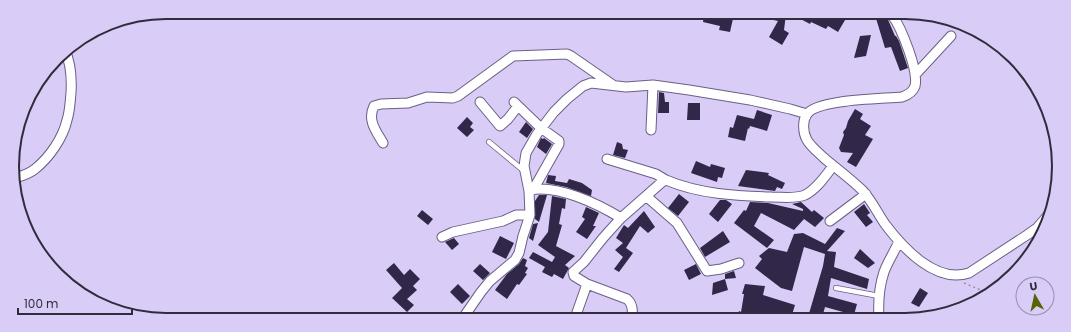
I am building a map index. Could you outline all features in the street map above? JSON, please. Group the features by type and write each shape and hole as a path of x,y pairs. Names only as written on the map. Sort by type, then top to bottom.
{"street":[{"path":"894,19 906,42 915,74 916,84 911,93 906,96 818,106 807,114 804,127 806,139 812,147 866,194 899,241 922,262 939,272 954,276 969,273 1027,235 1040,225"},
{"path":"915,74 950,36"},
{"path":"383,143 371,121 374,106 381,104 408,103 427,97 453,98 458,96 513,56 567,54 614,86"},
{"path":"19,177 35,169 56,144 64,130 68,120 70,105 71,66 67,57"},
{"path":"467,313 481,292 517,257 530,215 531,190 525,172 524,161 526,153 541,128 559,106 583,86 591,83 626,87 653,86 689,90 750,100 807,114"},
{"path":"651,130 653,86"},
{"path":"480,102 500,126 508,119 516,104 541,128 558,139 559,144 531,190"},
{"path":"607,159 656,174 675,184 702,191 742,196 793,197 804,195 823,179 833,166"},
{"path":"632,313 630,302 627,299 587,284 574,276 573,272 584,262 620,218 660,183 666,180"},
{"path":"531,190 541,188 582,198 620,218"},
{"path":"830,221 866,194"},
{"path":"646,196 677,223 707,271 739,263"},
{"path":"442,237 453,232 499,222 516,215 530,215"},
{"path":"879,313 879,296 884,272 899,241"},
{"path":"577,313 587,284"}],"lane":[{"path":"489,142 525,172"},
{"path":"836,288 879,296"}],"path":[{"path":"963,282 982,291"}],"building":[{"path":"703,19 733,19 730,32 719,30 720,26 703,22"},
{"path":"769,19 785,19 784,30 789,33 782,45 769,37 778,21"},
{"path":"800,19 846,19 838,32 828,26 826,29 811,22 810,24"},
{"path":"876,19 888,19 895,36 899,41 908,68 900,71 891,47 885,48"},
{"path":"871,35 866,56 854,58 860,36"},
{"path":"659,92 664,93 665,102 669,102 669,113 658,113"},
{"path":"688,103 700,103 700,120 687,120"},
{"path":"855,109 863,114 860,119 871,126 865,135 873,139 856,167 847,162 853,153 841,152 839,148 844,135 843,132"},
{"path":"757,110 772,115 767,131 750,126 749,129 748,128 745,141 728,137 730,127 733,128 737,115 754,119"},
{"path":"467,117 473,123 470,127 474,130 467,137 457,128"},
{"path":"526,122 533,129 527,138 519,132"},
{"path":"541,138 544,138 552,144 546,154 537,147"},
{"path":"617,142 622,144 623,149 628,150 625,158 613,155"},
{"path":"696,161 710,167 711,164 725,168 722,178 718,177 717,182 691,173"},
{"path":"746,170 769,173 768,175 785,183 782,189 777,187 775,191 738,186"},
{"path":"548,175 556,176 555,181 567,183 569,179 582,183 592,190 591,196 566,187 546,183"},
{"path":"679,194 689,202 678,216 668,208"},
{"path":"539,195 547,195 539,222 535,219 535,201"},
{"path":"552,196 566,199 565,209 562,208 559,224 562,225 556,246 575,256 565,265 569,268 563,279 554,274 552,277 542,272 545,267 529,258 533,252 552,262 555,257 538,245 548,232"},
{"path":"720,200 726,200 732,204 718,222 709,214"},
{"path":"750,202 768,203 803,211 803,209 792,204 801,202 812,212 814,210 824,218 815,227 804,219 794,230 761,213 754,226 774,240 767,248 734,223 744,210 746,211"},
{"path":"864,204 870,213 867,215 873,222 866,227 854,212"},
{"path":"586,207 599,213 593,226 596,226 587,239 576,232 585,219 582,217"},
{"path":"422,210 433,219 428,225 417,216"},
{"path":"644,211 655,227 648,233 640,226 626,248 633,253 619,272 614,269 623,257 615,250 623,243 616,238 624,225 628,228"},
{"path":"538,223 533,241 529,238 533,224"},
{"path":"837,228 845,231 827,251 836,252 834,267 869,279 867,289 831,278 828,296 857,304 855,313 847,313 825,307 823,313 809,313 825,254 804,247 792,291 781,288 755,268 762,259 759,256 769,248 787,252 794,234 803,233 825,244"},
{"path":"723,231 730,242 705,257 700,248"},
{"path":"500,236 514,243 506,259 492,252"},
{"path":"454,238 459,244 452,250 445,242"},
{"path":"860,249 875,263 868,268 854,258"},
{"path":"523,258 527,260 525,266 528,268 525,273 527,274 519,285 517,284 507,299 495,290 507,274 519,264"},
{"path":"394,263 404,275 410,269 420,279 413,286 417,290 407,299 414,305 407,312 392,298 402,288 386,270"},
{"path":"480,264 490,273 483,280 473,271"},
{"path":"696,264 701,274 689,280 684,270"},
{"path":"734,271 736,278 725,279 725,274"},
{"path":"725,279 728,290 712,295 713,283"},
{"path":"458,284 470,296 462,304 450,292"},
{"path":"745,284 765,286 763,295 795,305 793,313 738,313 739,311 741,312 744,294 742,294"},
{"path":"920,288 928,293 919,307 911,303"}]}
